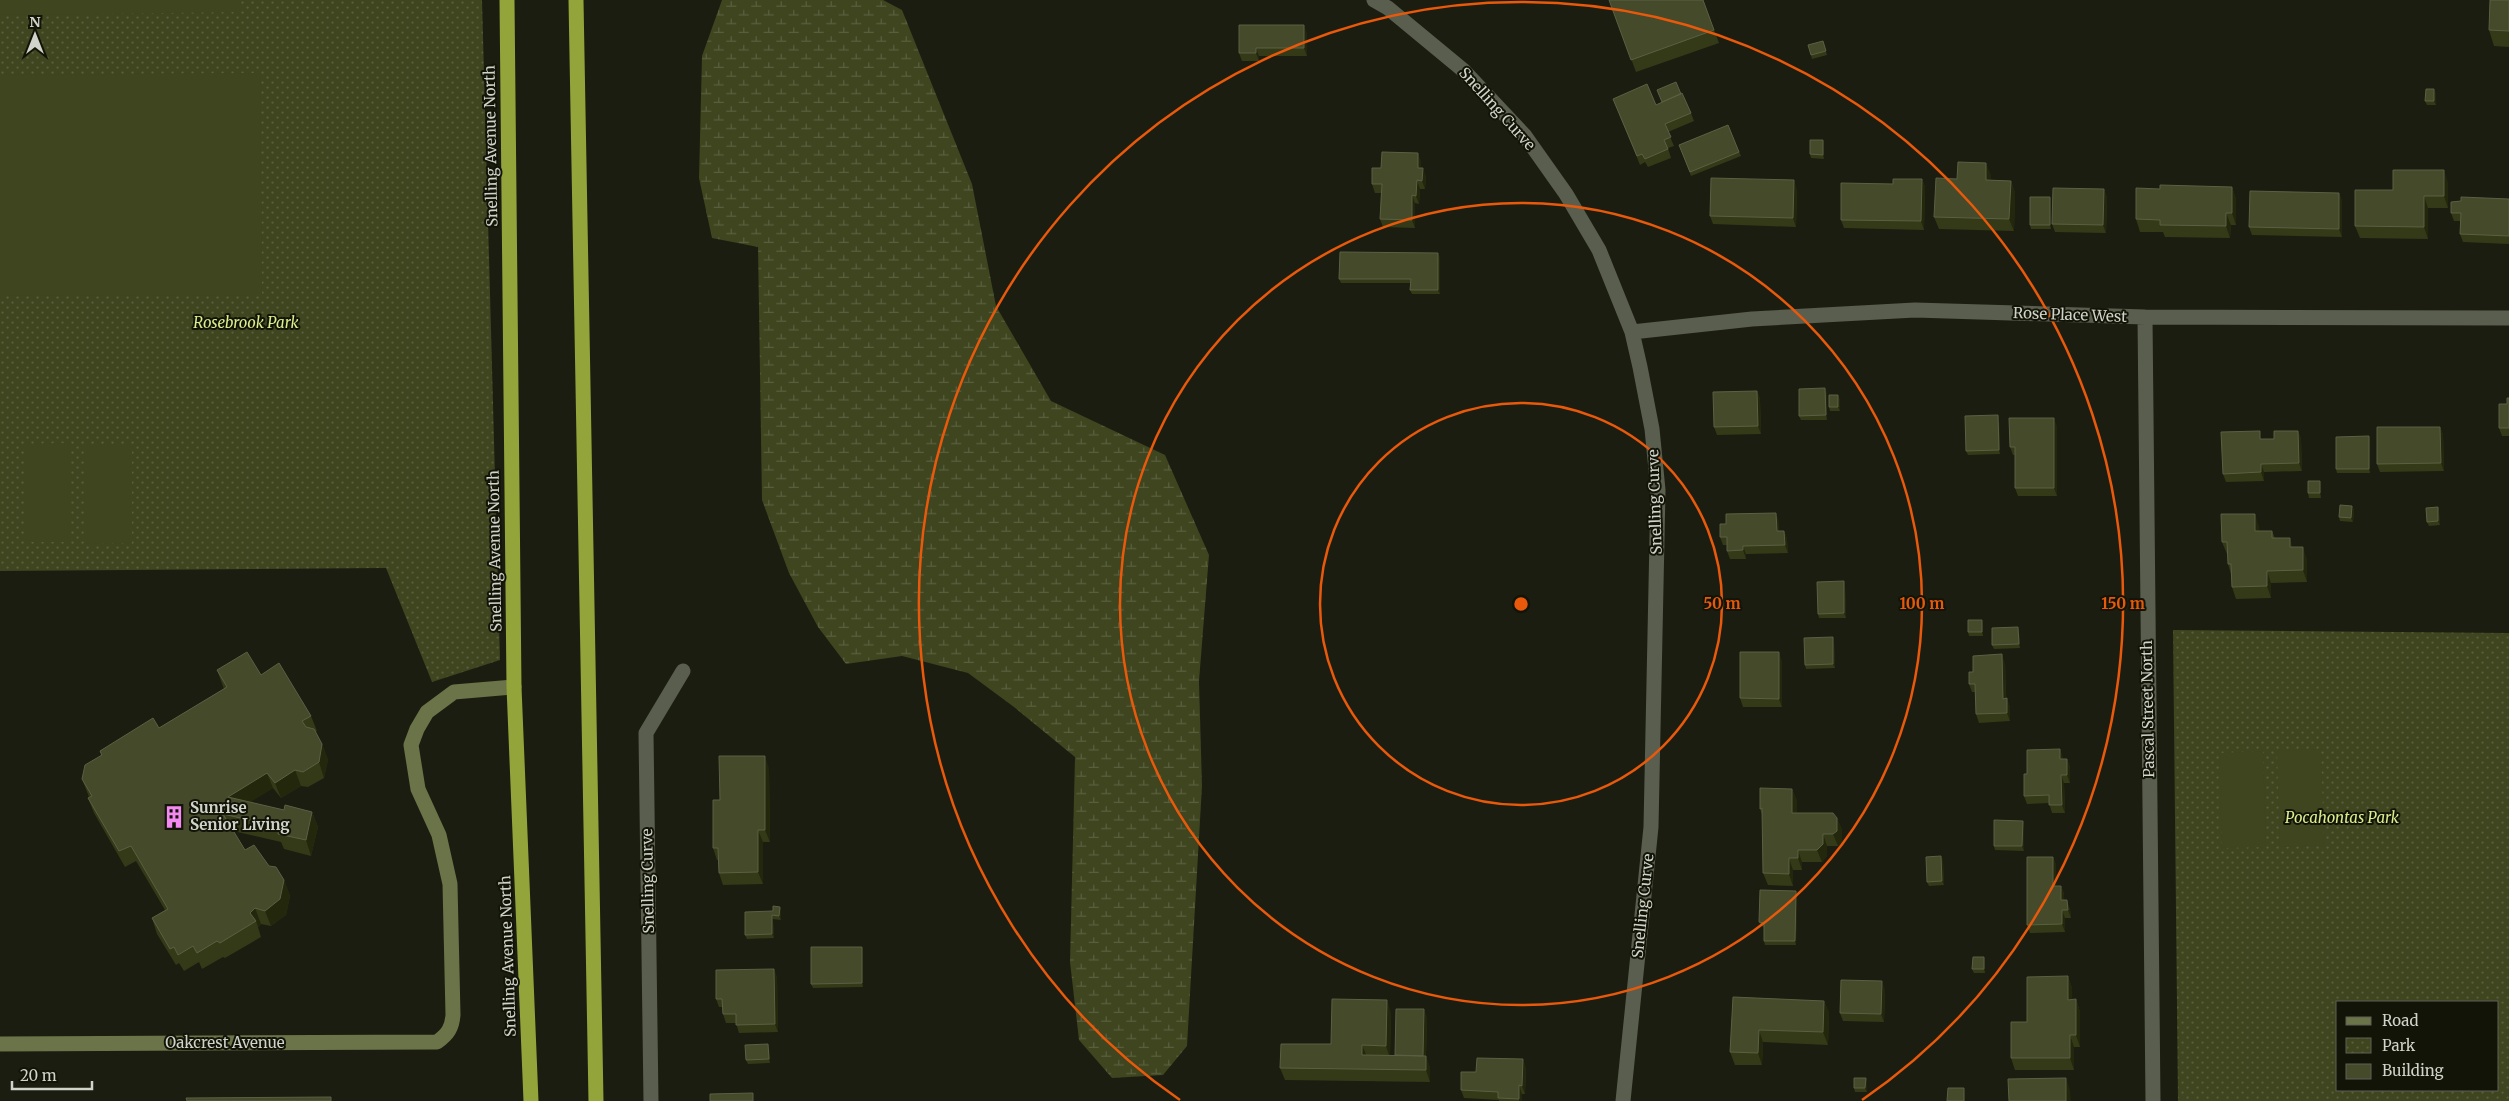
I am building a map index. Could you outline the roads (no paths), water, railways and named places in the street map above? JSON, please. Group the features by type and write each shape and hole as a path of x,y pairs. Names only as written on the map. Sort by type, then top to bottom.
{"highway":[{"name":"Snelling Avenue North","path":"507,0 514,687 531,1101"},
{"path":"576,0 596,1101"}],"street":[{"name":"Snelling Curve","path":"1374,0 1388,8 1463,70 1525,136 1566,194 1599,250 1632,332 1652,428 1658,490 1658,529 1651,827 1623,1101"},
{"name":"Rose Place West","path":"1632,332 1752,319 1915,310 2145,317 2509,318"},
{"name":"Pascal Street North","path":"2145,317 2153,1101"},
{"name":"Snelling Curve","path":"651,1101 646,733 683,672"},
{"name":"Oakcrest Avenue","path":"0,1044 437,1042 447,1035 452,1024 453,1015 450,884 439,836 418,789 411,746 417,728 427,712 454,692 514,687"}],"place":[{"name":"Sunrise Senior Living","path":"174,817"}],"park label":[{"name":"Rosebrook Park","path":"246,323"},
{"name":"Pocahontas Park","path":"2342,818"}]}
